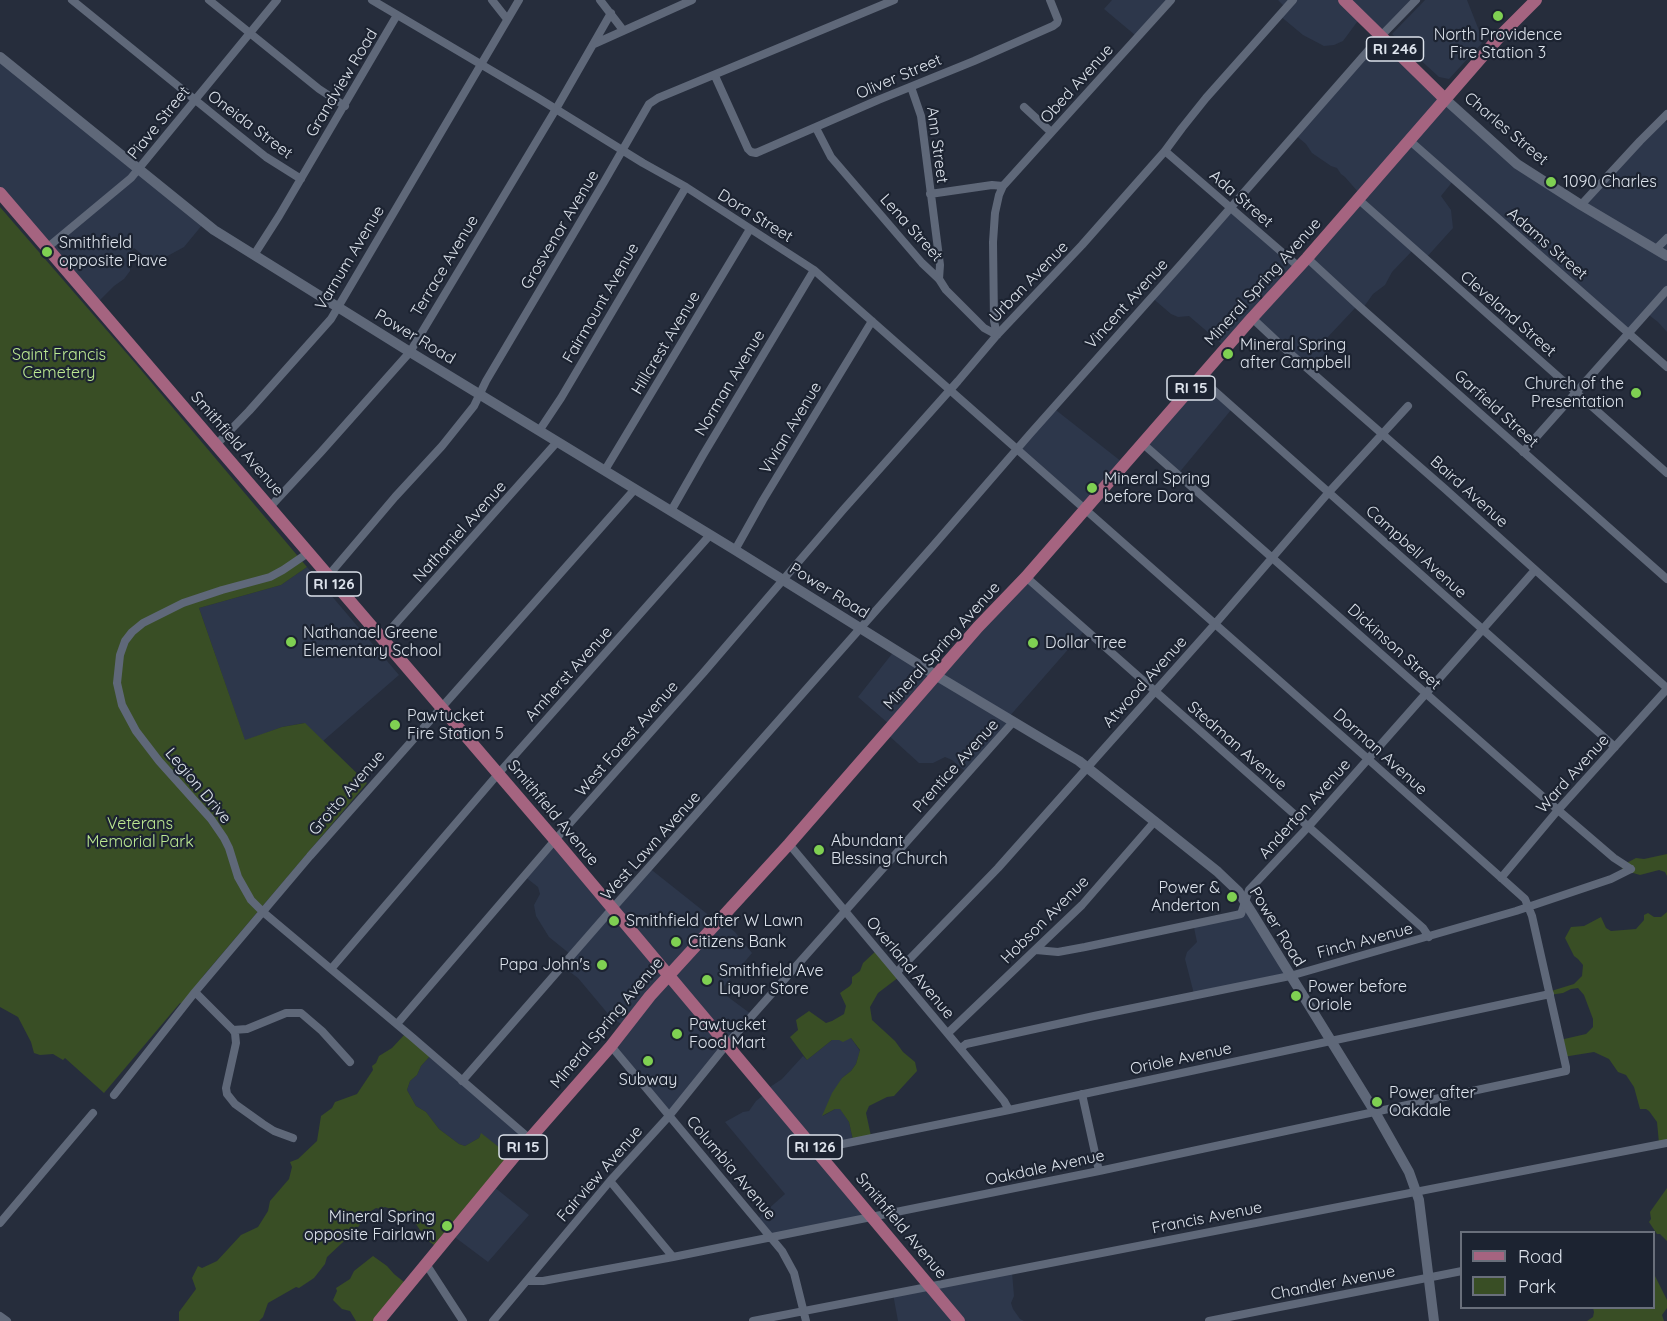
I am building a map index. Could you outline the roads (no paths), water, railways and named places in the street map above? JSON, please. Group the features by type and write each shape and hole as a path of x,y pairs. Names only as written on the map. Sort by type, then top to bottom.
{"main road":[{"name":"Charles Street","path":"1344,0 1445,99 1517,164 1667,256"},
{"name":"Mineral Spring Avenue","path":"379,1321 530,1138 611,1046 650,996 789,844 978,627 1026,577 1501,35 1536,0"},
{"name":"Power Road","path":"0,57 203,222 337,307 1087,767 1218,872 1245,902 1375,1112 1409,1172 1419,1200 1434,1321"},
{"name":"Smithfield Avenue","path":"0,193 555,840 959,1321"}],"street":[{"name":"Oneida Street","path":"72,0 266,157 301,178"},
{"path":"209,0 319,89 345,106"},
{"name":"Piave Street","path":"48,248 131,178 277,0"},
{"name":"Dora Street","path":"372,0 686,187 814,270 1085,509"},
{"path":"492,0 507,19"},
{"name":"Varnum Avenue","path":"216,445 321,331 519,0"},
{"path":"600,0 623,30"},
{"path":"593,44 692,0"},
{"name":"Grosvenor Avenue","path":"328,576 457,429 474,406 486,381 649,104 894,0"},
{"name":"Oliver Street","path":"715,76 751,152 756,153 1045,30 1057,23 1057,16 1050,0"},
{"name":"Obed Avenue","path":"997,335 994,321 993,242 995,213 1003,186 1171,0"},
{"name":"Urban Avenue","path":"782,580 997,335 1081,247 1165,151 1206,98 1293,0"},
{"name":"Vincent Avenue","path":"860,628 1381,36 1416,0"},
{"name":"Terrace Avenue","path":"270,507 410,352 556,109 610,13"},
{"name":"Grandview Road","path":"254,255 398,15"},
{"name":"Ann Street","path":"910,87 921,116 940,264 939,279"},
{"path":"1024,107 1051,132"},
{"path":"1581,205 1667,114"},
{"name":"Lena Street","path":"816,128 831,157 922,263 984,328 997,335"},
{"name":"Adams Street","path":"1409,140 1667,368"},
{"name":"Ada Street","path":"1165,151 1230,208 1303,263"},
{"path":"930,194 1003,186"},
{"name":"Fairmount Avenue","path":"539,431 561,398 686,187"},
{"name":"Cleveland Street","path":"1358,199 1667,472"},
{"name":"Hillcrest Avenue","path":"605,470 750,229"},
{"path":"1656,249 1667,238"},
{"name":"Garfield Street","path":"1303,263 1667,579"},
{"name":"Norman Avenue","path":"671,511 814,270"},
{"path":"1523,452 1667,290"},
{"name":"Baird Avenue","path":"1252,318 1667,689"},
{"name":"Vivian Avenue","path":"735,550 872,321"},
{"name":"Campbell Avenue","path":"1200,378 1615,747"},
{"name":"Atwood Avenue","path":"897,972 998,868 1329,492 1408,406"},
{"name":"Nathaniel Avenue","path":"382,639 557,442"},
{"name":"Dickinson Street","path":"1142,443 1558,810 1614,858 1631,869"},
{"name":"Grotto Avenue","path":"114,1095 195,992 340,821 635,489"},
{"name":"Dorman Avenue","path":"1085,509 1525,899 1529,907 1550,994 1566,1071"},
{"name":"Amherst Avenue","path":"331,969 498,774 710,535"},
{"name":"Legion Drive","path":"308,553 270,577 193,599 143,623 132,632 122,648 117,668 118,690 128,718 159,761 219,831 229,848 238,877 246,892 263,912 530,1138"},
{"name":"Anderton Avenue","path":"1036,950 1059,952 1241,914 1250,890 1535,570"},
{"name":"Stedman Avenue","path":"1026,577 1423,928 1430,937"},
{"name":"West Forest Avenue","path":"397,1024 782,580"},
{"name":"West Lawn Avenue","path":"462,1081 860,628"},
{"name":"Ward Avenue","path":"1501,878 1558,810 1667,689"},
{"name":"Prentice Avenue","path":"727,1044 1013,722"},
{"name":"Hobson Avenue","path":"948,1033 1082,905 1155,821"},
{"name":"Overland Avenue","path":"789,844 961,1048 1009,1110"},
{"name":"Finch Avenue","path":"961,1048 966,1044 1290,976 1529,907 1611,879 1631,869"},
{"path":"195,992 235,1033 236,1043 226,1088 227,1094 235,1104 273,1131 293,1138"},
{"name":"Oriole Avenue","path":"818,1151 828,1147 1550,994"},
{"path":"233,1030 247,1029 286,1013 301,1013 322,1031 350,1062"},
{"name":"Fairview Avenue","path":"493,1321 610,1181 669,1116 727,1044"},
{"name":"Columbia Avenue","path":"611,1046 782,1251 794,1273 806,1321"},
{"name":"Oakdale Avenue","path":"527,1281 543,1281 771,1238 1099,1171 1566,1071"},
{"path":"1082,1094 1099,1171"},
{"path":"0,1223 93,1113"},
{"name":"Francis Avenue","path":"753,1321 1667,1143"},
{"path":"610,1181 673,1257"},
{"path":"426,1264 463,1321"},
{"name":"Chandler Avenue","path":"1209,1321 1460,1271"},
{"path":"0,1316 8,1321"}],"place":[{"name":"North Providence Fire Station 3","path":"1498,16"},
{"name":"1090 Charles","path":"1551,182"},
{"name":"Smithfield opposite Piave","path":"47,252"},
{"name":"Mineral Spring after Campbell","path":"1228,354"},
{"name":"Church of the Presentation","path":"1636,393"},
{"name":"Mineral Spring before Dora","path":"1092,488"},
{"name":"Nathanael Greene Elementary School","path":"291,642"},
{"name":"Dollar Tree","path":"1033,643"},
{"name":"Pawtucket Fire Station 5","path":"395,725"},
{"name":"Abundant Blessing Church","path":"819,850"},
{"name":"Power & Anderton","path":"1232,897"},
{"name":"Smithfield after W Lawn","path":"614,921"},
{"name":"Citizens Bank","path":"676,942"},
{"name":"Papa John's","path":"602,965"},
{"name":"Smithfield Ave Liquor Store","path":"707,980"},
{"name":"Power before Oriole","path":"1296,996"},
{"name":"Pawtucket Food Mart","path":"677,1034"},
{"name":"Subway","path":"648,1061"},
{"name":"Power after Oakdale","path":"1377,1102"},
{"name":"Mineral Spring opposite Fairlawn","path":"447,1226"}],"park label":[{"name":"Saint Francis Cemetery","path":"59,364"},
{"name":"Veterans Memorial Park","path":"140,833"}]}
